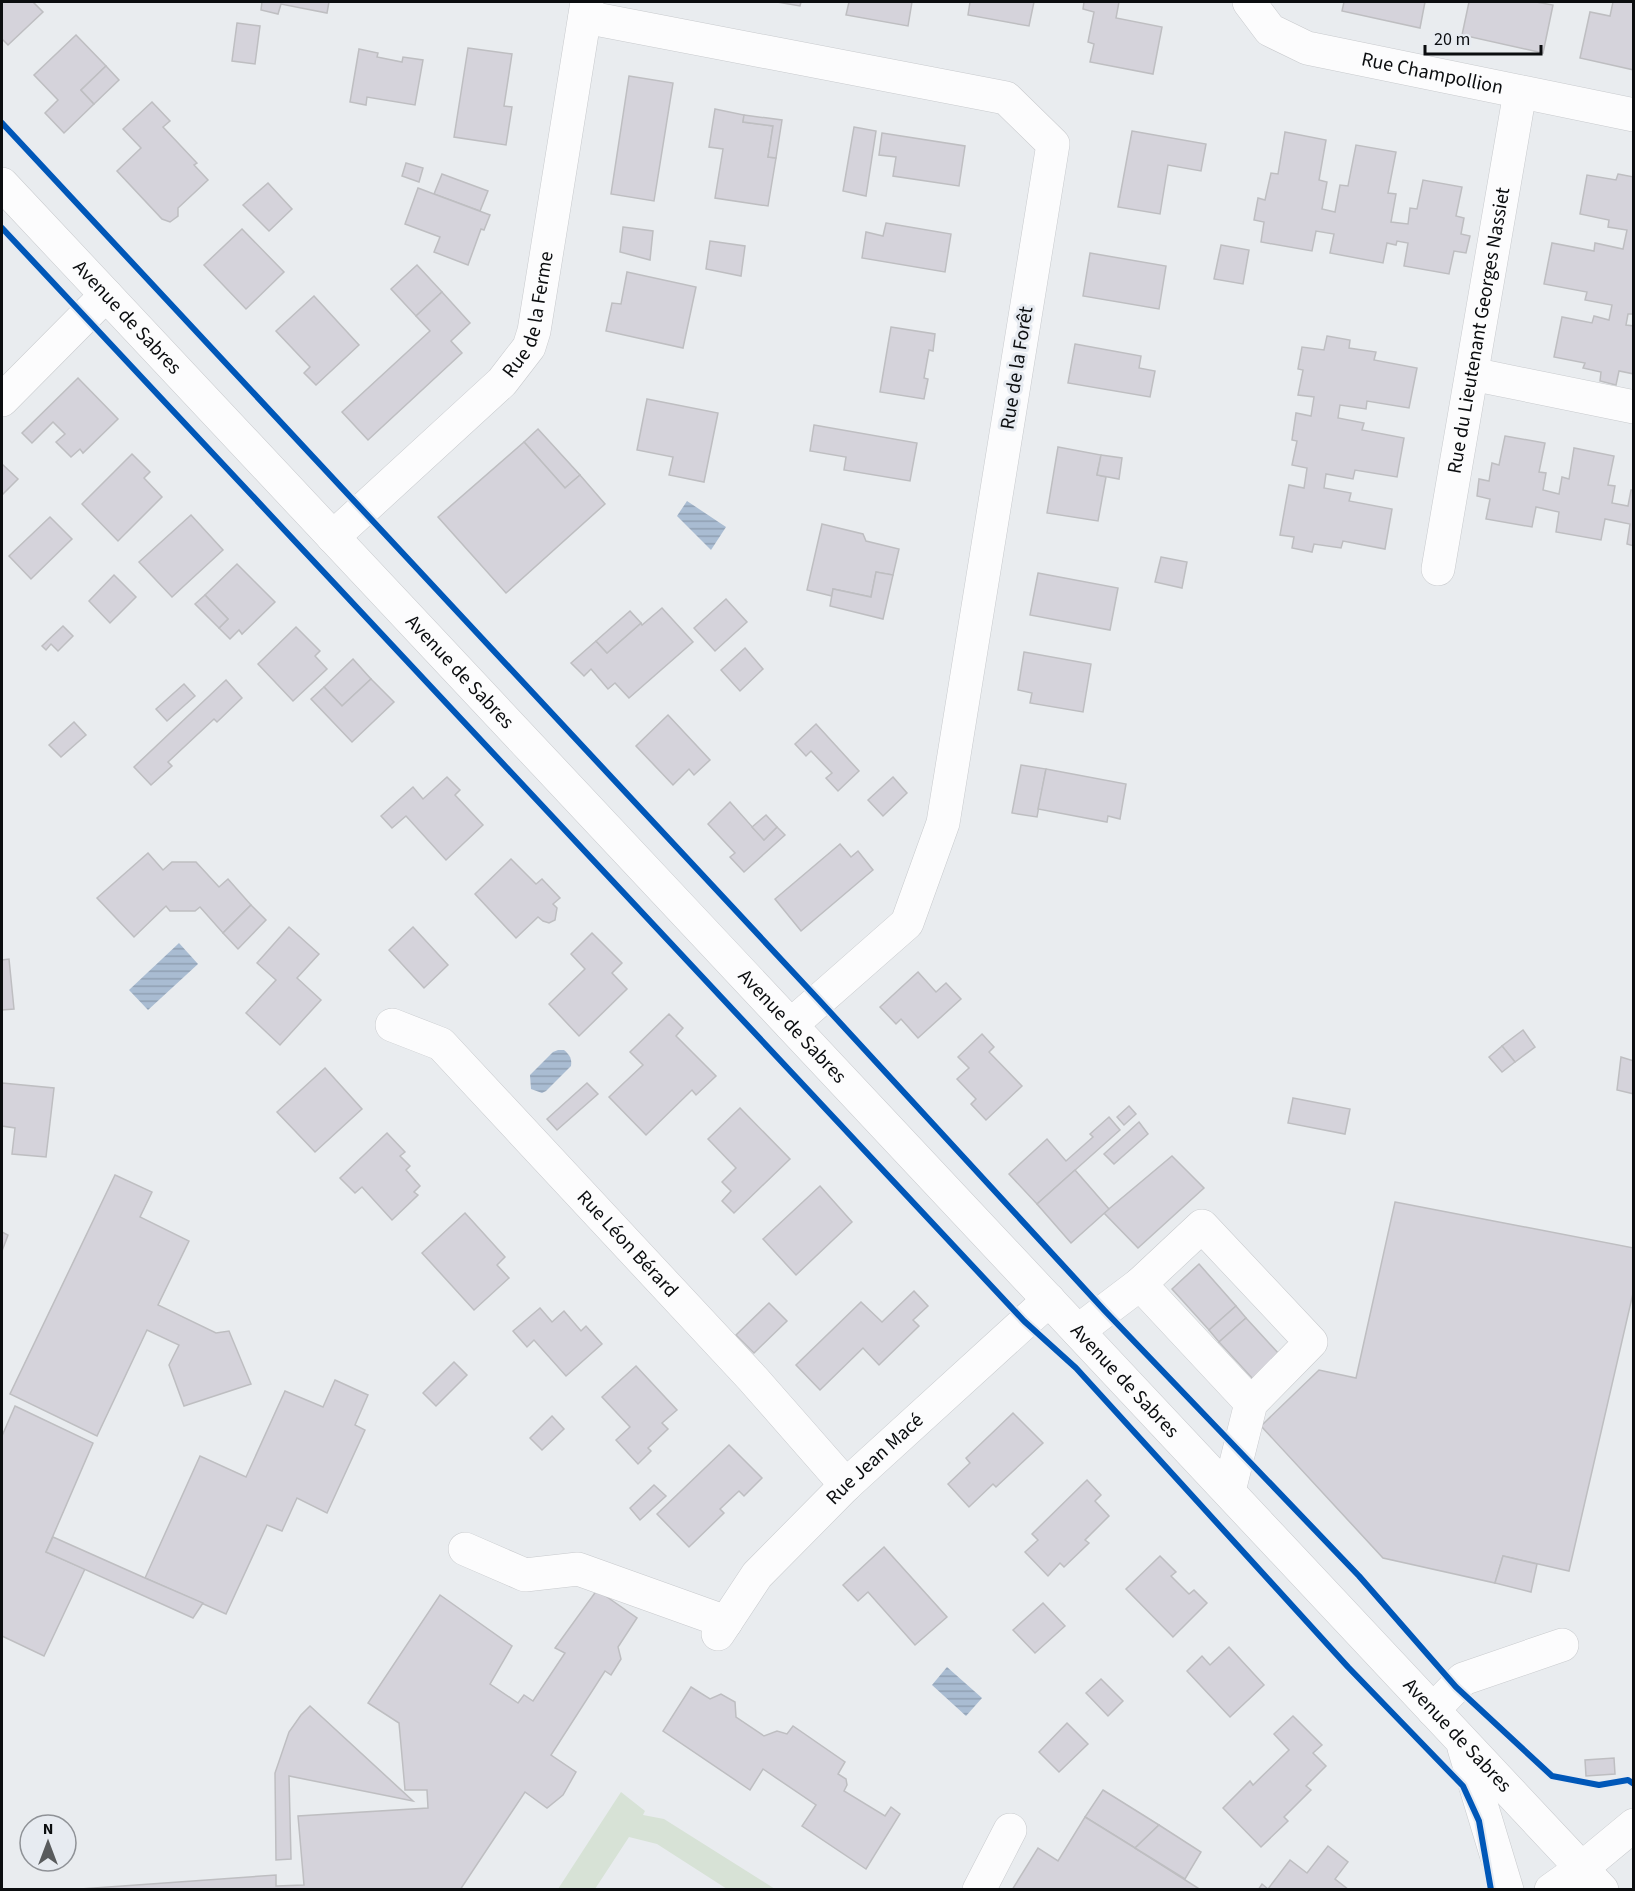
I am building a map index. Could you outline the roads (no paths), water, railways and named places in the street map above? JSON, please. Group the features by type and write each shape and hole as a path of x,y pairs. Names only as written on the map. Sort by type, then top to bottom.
{"street":[{"name":"Rue Champollion","path":"1250,2 1270,30 1307,48 1634,115"},
{"name":"Rue de la Ferme","path":"333,537 502,382 529,347 534,331 583,7"},
{"name":"Rue de la Forêt","path":"583,7 1006,98 1053,144 943,823 907,923 791,1025"},
{"name":"Rue du Lieutenant Georges Nassiet","path":"1438,569 1520,92"},
{"name":"Avenue de Sabres","path":"2,184 1592,1879"},
{"path":"2,400 106,295"},
{"path":"1472,374 1634,407"},
{"name":"Rue Léon Bérard","path":"393,1025 441,1044 753,1379 846,1485"},
{"path":"1078,1331 1140,1284 1202,1226 1311,1342 1251,1403 1229,1491"},
{"path":"1140,1284 1251,1403"},
{"name":"Rue Jean Macé","path":"465,1549 525,1575 578,1569 722,1628 757,1575 846,1485 1049,1300"},
{"path":"1433,1710 1463,1679 1562,1645"},
{"path":"1462,1740 1507,1890"},
{"path":"1551,1890 1592,1879 1634,1826"},
{"path":"979,1890 1010,1830"}],"water":[{"path":"687,501 726,527 711,550 677,516"},
{"path":"179,943 198,964 148,1010 129,990"},
{"path":"564,1050 568,1054 571,1066 546,1091 542,1093 531,1089 530,1075 553,1052"},
{"path":"947,1667 982,1698 966,1716 932,1685"}]}
